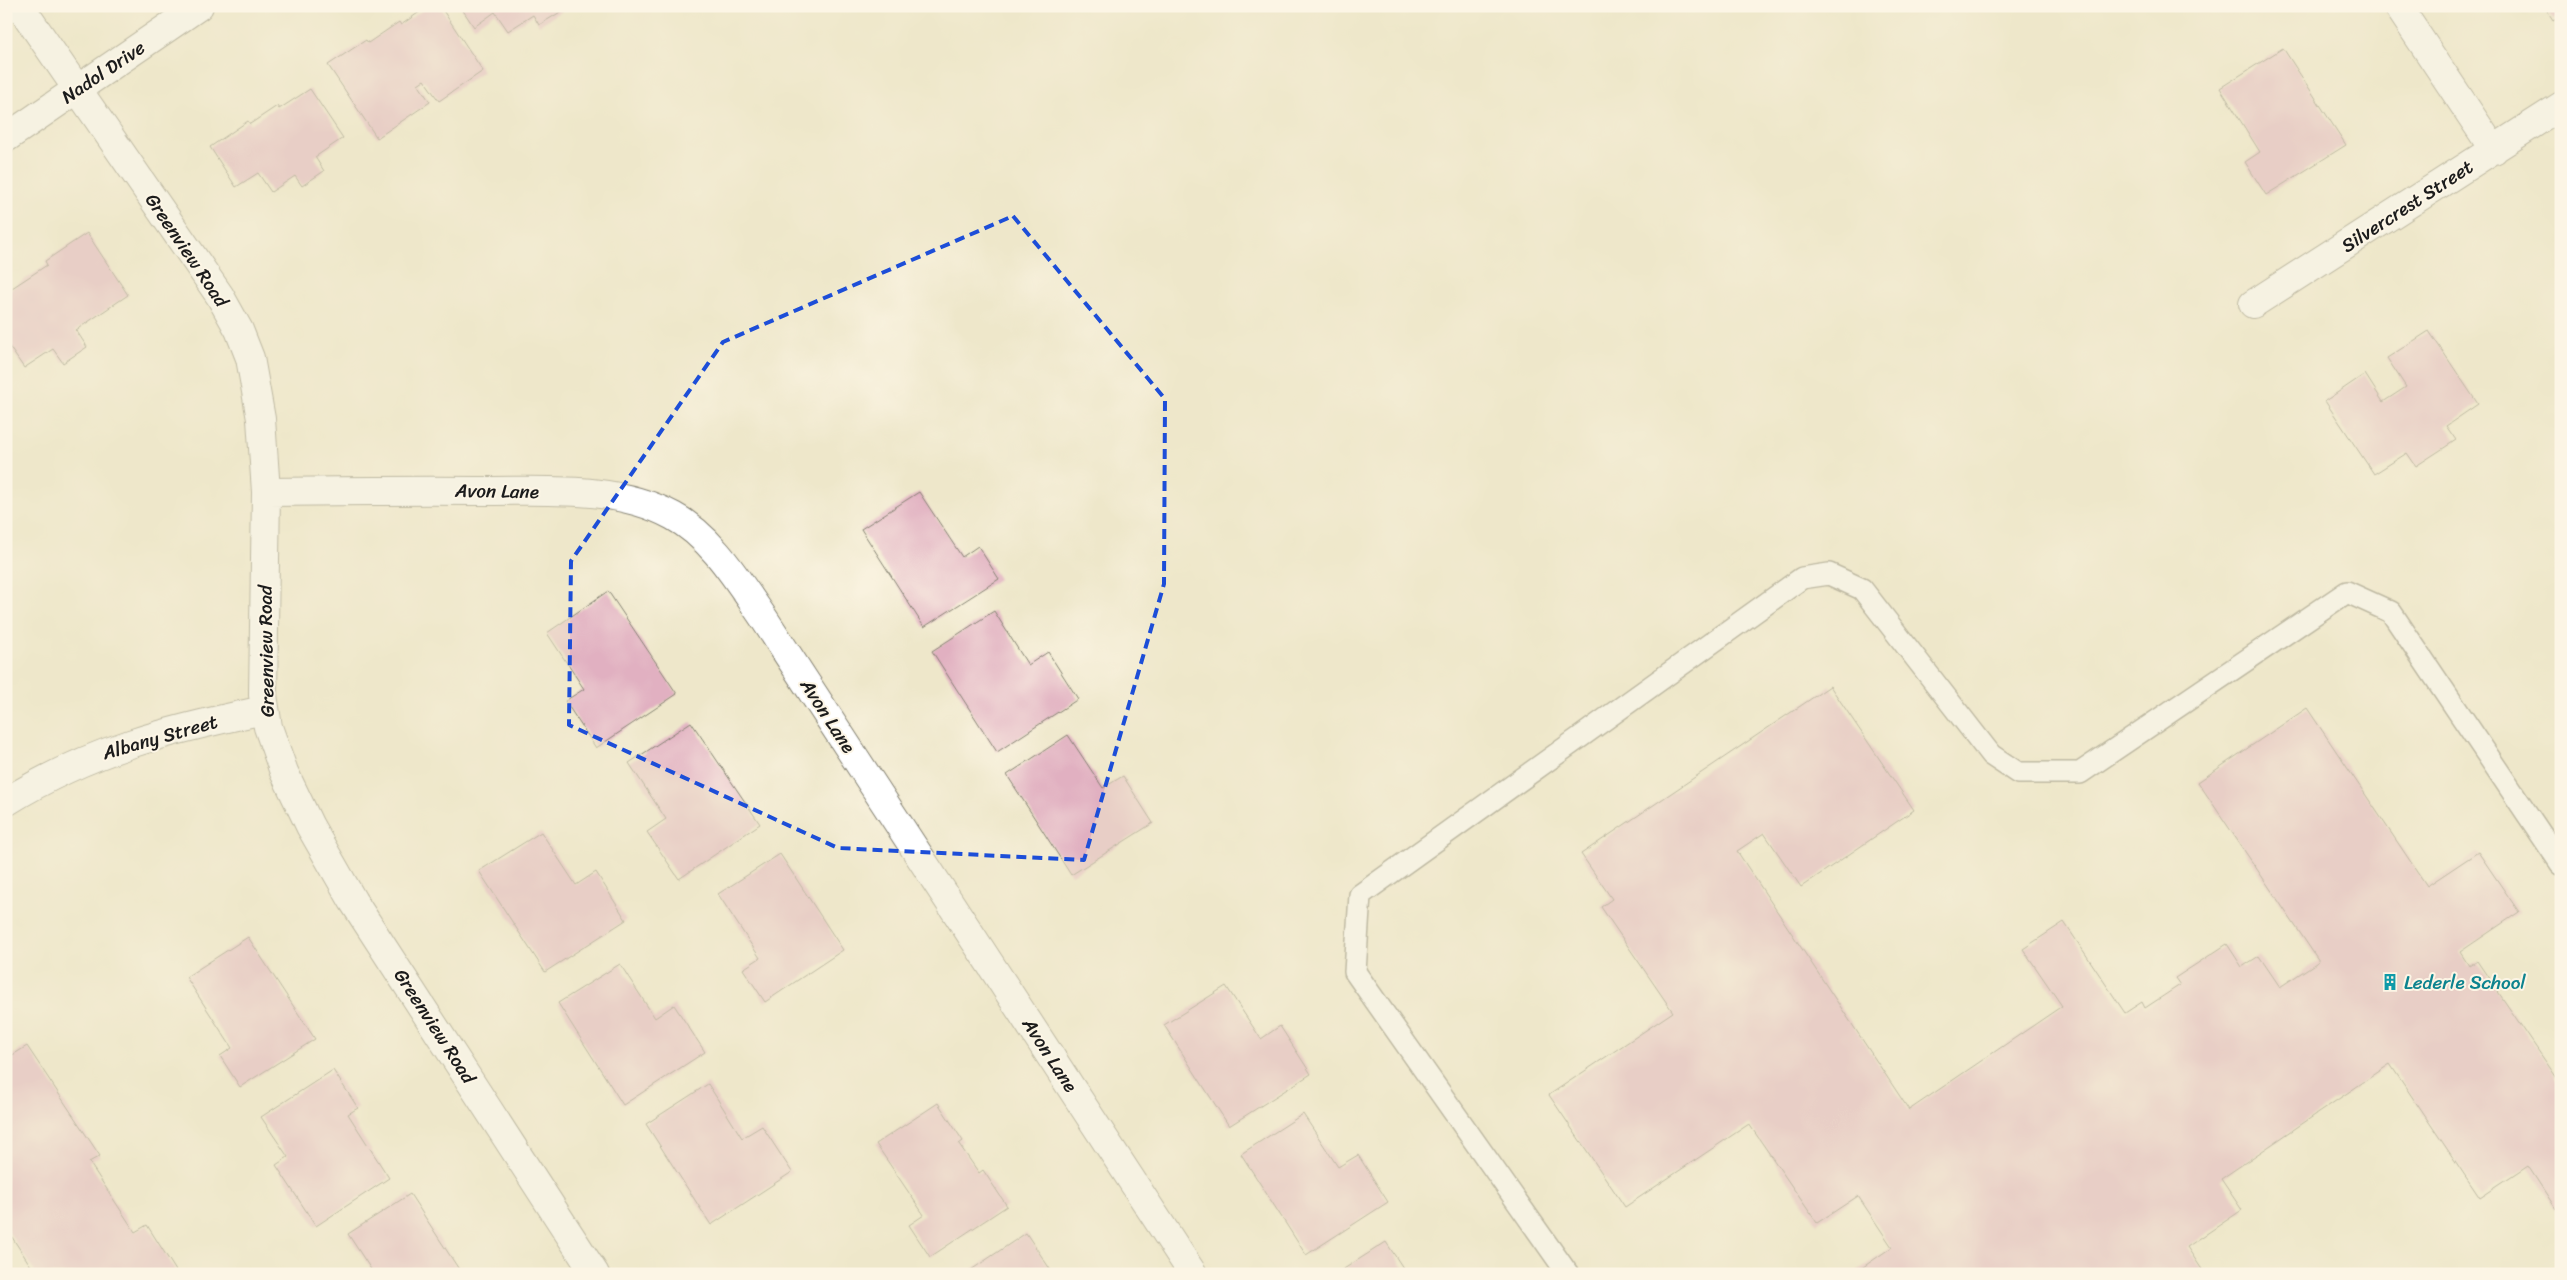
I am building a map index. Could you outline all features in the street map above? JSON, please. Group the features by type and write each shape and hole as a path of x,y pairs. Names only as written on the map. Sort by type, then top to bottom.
{"street":[{"name":"Greenview Road","path":"20,6 76,90 220,296 239,330 250,358 260,409 266,492 264,710 278,756 297,801 353,901 595,1274"},
{"name":"Nadol Drive","path":"6,138 199,6"},
{"path":"2398,6 2494,150"},
{"name":"Silvercrest Street","path":"2253,304 2561,106"},
{"name":"Avon Lane","path":"266,492 439,490 589,494 622,498 647,506 673,516 690,528 715,552 763,617 1193,1274"},
{"name":"Albany Street","path":"6,802 61,772 126,744 176,729 264,710"}],"lane":[{"path":"1568,1274 1355,972 1360,895 1802,578 1829,574 1862,589 1991,755 2018,772 2080,773 2347,592 2390,612 2561,864"}],"highlighted area":[{"path":"1013,216 1165,399 1164,584 1084,860 838,848 569,725 571,561 723,342"}],"building":[{"path":"428,6 440,6 483,71 439,101 424,80 418,84 430,102 377,138 328,65 366,40 368,43 399,22 401,25"},
{"path":"460,6 559,6 562,11 539,25 533,15 508,31 495,12 474,27"},
{"path":"2544,6 2561,6 2561,15 2553,20"},
{"path":"2283,48 2346,145 2266,195 2245,162 2260,152 2220,88"},
{"path":"310,89 343,138 315,157 324,171 302,186 295,176 271,192 258,173 236,187 210,147 248,121 250,124 277,106 279,109"},
{"path":"87,233 128,295 76,330 87,347 63,363 53,349 24,368 6,342 6,292 47,265 45,261"},
{"path":"2429,331 2478,404 2446,426 2456,440 2416,466 2407,453 2374,474 2325,401 2365,374 2383,402 2406,387 2387,358"},
{"path":"919,492 962,557 978,546 999,579 924,627 861,529"},
{"path":"608,591 677,694 596,748 565,701 584,689 547,633"},
{"path":"994,611 1028,665 1048,652 1078,699 997,752 932,651"},
{"name":"Lederle School","path":"1830,686 1914,810 1801,887 1764,833 1737,851 1909,1110 2062,1006 2023,949 2064,922 2125,1013 2142,1002 2145,1008 2180,985 2175,978 2227,944 2242,967 2259,956 2280,987 2319,961 2198,782 2307,708 2427,886 2478,852 2519,912 2460,952 2469,966 2477,961 2561,1084 2561,1206 2556,1209 2528,1166 2480,1198 2390,1064 2221,1179 2242,1210 2187,1247 2205,1274 1853,1274 1892,1247 1858,1196 1817,1223 1749,1124 1625,1207 1549,1095 1673,1012 1601,907 1612,899 1581,854"},
{"path":"691,722 760,824 679,879 647,832 666,819 629,763"},
{"path":"1068,735 1103,788 1123,776 1153,823 1071,875 1007,775"},
{"path":"541,832 576,885 596,872 626,920 545,972 479,871"},
{"path":"780,854 843,950 765,1002 743,969 760,958 718,894"},
{"path":"248,937 315,1039 240,1087 220,1056 232,1048 186,977"},
{"path":"620,964 655,1018 674,1005 705,1052 623,1105 558,1003"},
{"path":"1226,986 1261,1039 1280,1026 1311,1074 1229,1126 1164,1025"},
{"path":"27,1046 100,1156 89,1162 135,1232 147,1225 178,1274 36,1274 6,1228 6,1059"},
{"path":"333,1070 358,1108 348,1114 389,1178 316,1226 276,1165 288,1157 261,1117"},
{"path":"708,1084 742,1138 762,1126 792,1172 711,1225 646,1124"},
{"path":"938,1103 963,1141 959,1144 979,1173 983,1170 1007,1206 930,1257 909,1225 924,1215 876,1144"},
{"path":"1303,1114 1338,1167 1358,1155 1388,1202 1306,1255 1241,1154"},
{"path":"410,1194 462,1274 374,1274 348,1234"},
{"path":"1026,1233 1050,1269 1047,1271 1049,1274 965,1274"},
{"path":"1386,1242 1407,1274 1336,1274"}],"place":[{"name":"Lederle School","path":"2390,982"}]}
